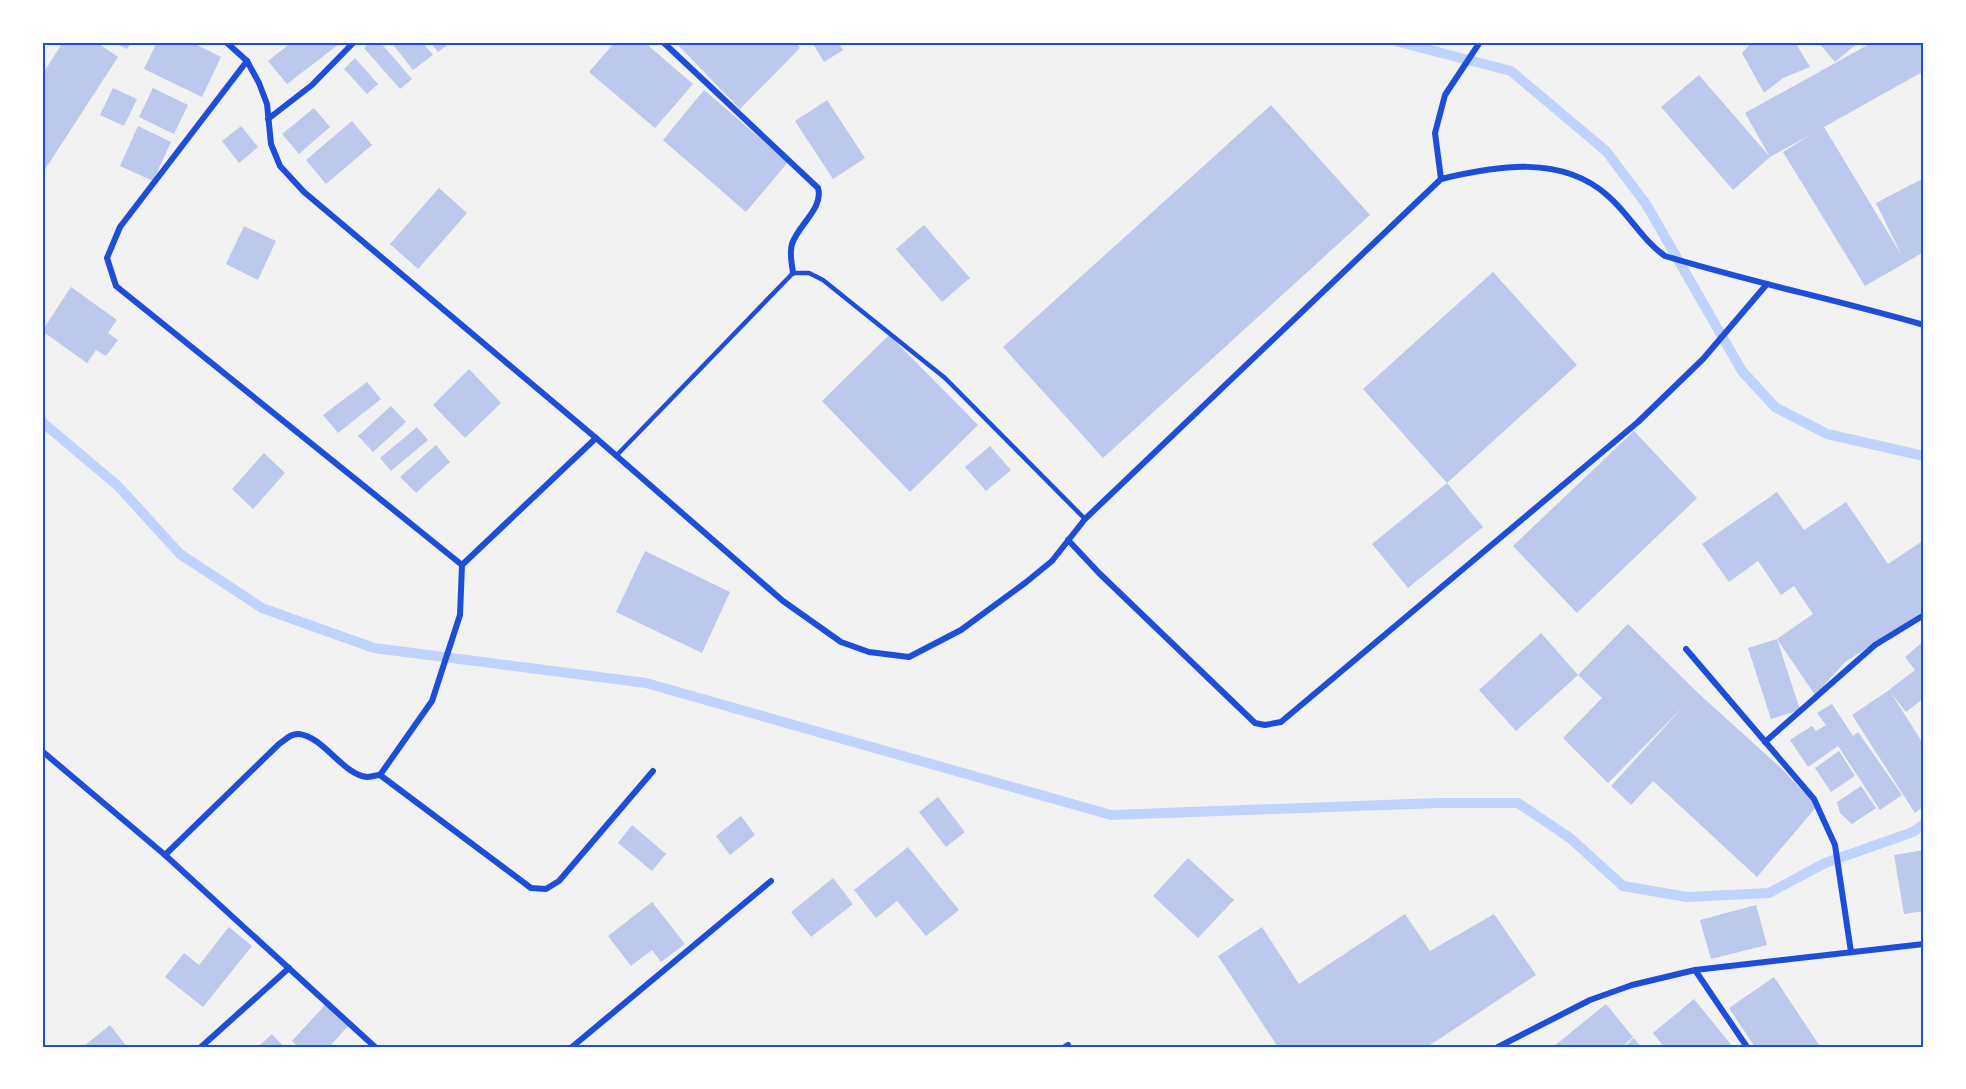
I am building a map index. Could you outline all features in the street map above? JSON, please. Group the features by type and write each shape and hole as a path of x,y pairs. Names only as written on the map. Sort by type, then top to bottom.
{"street":[{"path":"226,42 247,61 260,83 267,104 272,144 280,166 304,192 596,438 783,601 841,642 869,652 909,657 961,630 1052,561 1084,519 1441,179 1483,169 1511,166 1561,170 1588,181 1608,195 1652,247 1665,256 1698,267 1858,305 1924,325"},
{"path":"268,119 312,85 354,42"},
{"path":"663,42 818,188 820,195 816,204 792,241 790,250 793,273"},
{"path":"1441,179 1435,133 1444,95 1480,42"},
{"path":"247,61 120,227 107,258 116,286 462,565"},
{"path":"1068,540 1099,573 1255,723 1265,725 1281,722 1638,422 1710,351 1767,284"},
{"path":"381,775 432,701 460,615 462,565 596,438"},
{"path":"1765,742 1875,645 1924,615"},
{"path":"1686,649 1814,799 1835,845 1851,952"},
{"path":"165,855 289,736 300,734 314,740 357,774 367,777 381,775 531,888 546,890 559,881 653,771"},
{"path":"42,751 165,855 375,1047"},
{"path":"572,1047 771,881"},
{"path":"1498,1047 1590,1000 1632,985 1695,970 1924,944"},
{"path":"201,1047 289,968"},
{"path":"1695,970 1747,1047"}],"lane":[{"path":"616,456 793,273 809,273 823,280 945,378 1084,519"}],"building":[{"path":"63,42 96,42 118,57 42,174 42,75"},
{"path":"113,42 131,42 127,49"},
{"path":"157,42 191,42 221,57 202,97 144,69"},
{"path":"292,42 337,42 339,44 287,84 268,61"},
{"path":"371,42 380,42 412,79 400,89 364,48"},
{"path":"391,42 422,42 433,55 413,70"},
{"path":"430,42 451,42 438,52"},
{"path":"615,42 644,42 693,84 655,128 589,72"},
{"path":"675,42 795,42 800,48 740,109"},
{"path":"812,42 838,42 843,50 824,62"},
{"path":"1752,42 1795,42 1810,67 1783,78 1764,93 1742,53"},
{"path":"1818,42 1859,42 1835,62"},
{"path":"1873,42 1924,42 1924,71 1824,127 1902,256 1876,203 1924,178 1924,252 1865,286 1783,152 1812,134 1770,157 1745,113"},
{"path":"355,58 378,84 367,94 344,69"},
{"path":"1699,75 1770,157 1733,190 1661,107"},
{"path":"113,88 137,99 124,126 100,115"},
{"path":"153,88 188,105 174,134 139,117"},
{"path":"704,90 788,162 746,212 663,140"},
{"path":"827,100 865,158 833,179 795,121"},
{"path":"1271,105 1370,215 1103,458 1003,347"},
{"path":"314,108 330,127 299,154 282,134"},
{"path":"352,121 372,145 326,184 306,160"},
{"path":"138,126 171,142 153,181 120,166"},
{"path":"241,126 258,147 239,163 222,141"},
{"path":"439,188 467,213 418,269 390,244"},
{"path":"924,225 970,278 942,302 896,249"},
{"path":"244,226 276,241 258,280 226,264"},
{"path":"1493,272 1577,365 1447,483 1363,389"},
{"path":"71,287 117,320 108,333 118,340 106,356 96,350 87,363 42,331"},
{"path":"889,335 978,425 910,492 822,401"},
{"path":"469,369 501,403 465,438 433,405"},
{"path":"367,382 381,399 338,433 323,415"},
{"path":"391,406 406,422 373,452 358,436"},
{"path":"417,427 428,440 391,471 380,458"},
{"path":"1634,431 1697,498 1577,613 1513,546"},
{"path":"436,445 450,462 416,493 400,477"},
{"path":"990,446 1011,470 986,491 965,467"},
{"path":"264,453 285,473 253,509 232,489"},
{"path":"1447,483 1483,527 1408,588 1372,544"},
{"path":"1777,492 1804,530 1846,502 1888,564 1924,540 1924,611 1845,662 1815,695 1777,639 1813,614 1794,586 1781,595 1758,561 1729,582 1702,544"},
{"path":"645,551 730,592 702,653 616,612"},
{"path":"1628,624 1697,692 1782,769 1817,806 1757,877 1653,781 1631,805 1611,786 1684,706 1608,783 1563,738 1602,698 1578,675"},
{"path":"1541,633 1578,675 1516,731 1479,690"},
{"path":"1777,639 1800,710 1771,719 1748,648"},
{"path":"1924,641 1924,698 1906,712 1891,693 1924,745 1924,806 1915,813 1852,715 1915,670 1905,657"},
{"path":"1832,704 1853,736 1858,732 1902,795 1880,810 1838,746 1808,767 1790,740 1812,726 1816,731 1826,725 1817,713"},
{"path":"1839,751 1855,776 1831,792 1815,768"},
{"path":"1861,786 1876,808 1852,824 1840,813 1837,802"},
{"path":"938,797 965,832 946,847 919,812"},
{"path":"741,816 755,835 730,855 716,836"},
{"path":"632,825 666,854 652,871 618,843"},
{"path":"908,847 959,910 926,936 897,901 876,918 854,890"},
{"path":"1924,850 1924,911 1904,914 1894,855"},
{"path":"1188,858 1234,900 1198,938 1153,896"},
{"path":"833,878 853,904 811,937 791,912"},
{"path":"652,902 685,944 661,962 652,950 631,966 608,936"},
{"path":"1756,905 1767,945 1711,959 1700,920"},
{"path":"1405,914 1430,951 1494,914 1536,975 1427,1047 1278,1047 1218,956 1262,927 1299,984"},
{"path":"229,927 252,946 203,1007 165,977 184,953 199,965"},
{"path":"1774,977 1819,1045 1816,1047 1755,1047 1729,1008"},
{"path":"1694,999 1733,1047 1664,1047 1653,1033"},
{"path":"326,1004 349,1025 329,1047 298,1047 292,1041"},
{"path":"1606,1004 1633,1037 1622,1047 1553,1047"},
{"path":"110,1025 127,1047 83,1047"},
{"path":"272,1034 284,1047 258,1047"},
{"path":"1634,1038 1641,1047 1624,1047"}],"waterway":[{"path":"1399,42 1511,71 1606,151 1646,204 1742,371 1775,407 1827,434 1924,456"},
{"path":"42,422 118,486 180,554 262,608 374,648 646,683 1111,815 1438,803 1518,803 1570,838 1623,886 1687,897 1769,893 1825,863 1913,832 1924,824"}]}
